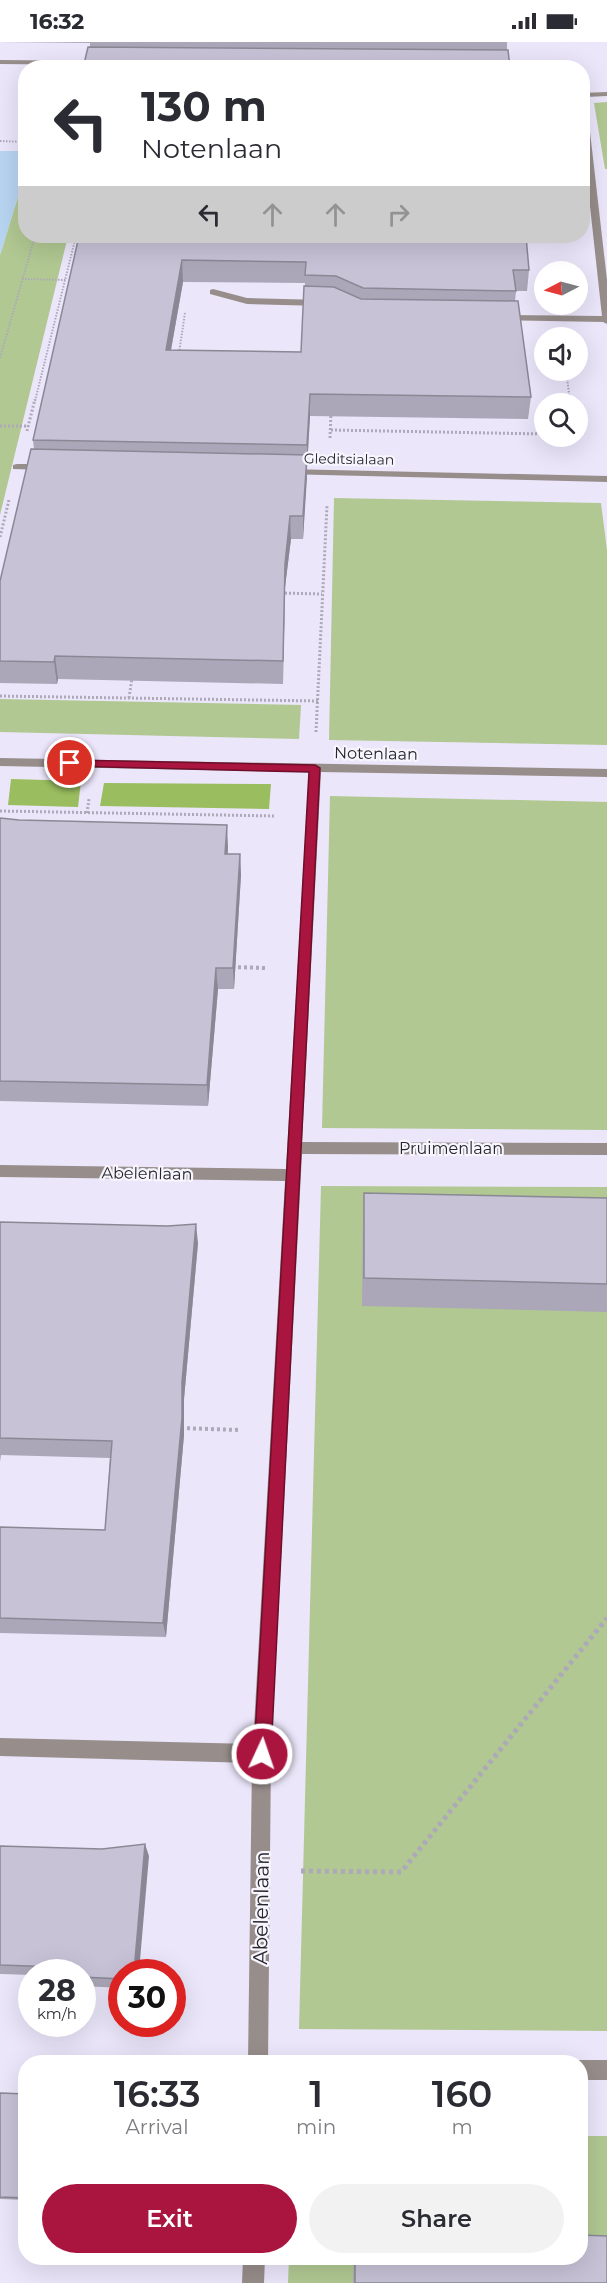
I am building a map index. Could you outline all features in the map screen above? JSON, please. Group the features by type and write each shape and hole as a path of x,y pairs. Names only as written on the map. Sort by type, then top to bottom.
{"street":[{"path":"0,62 18,62"},
{"path":"590,95 607,94"},
{"path":"494,318 607,320 604,250 590,159"},
{"path":"213,292 247,301 336,303"},
{"path":"17,467 62,468"},
{"name":"Gleditsialaan","path":"270,472 607,479"},
{"name":"Notenlaan","path":"0,762 607,773"},
{"name":"Abelenlaan","path":"258,2055 262,1754 315,768"},
{"name":"Pruimenlaan","path":"296,1148 607,1149"},
{"name":"Abelenlaan","path":"0,1171 293,1175"},
{"path":"0,1747 262,1754"},
{"path":"588,2070 607,2070"},
{"path":"253,2283 254,2265"}],"path":[{"path":"0,141 18,142"},
{"path":"0,358 33,243"},
{"path":"0,537 74,243"},
{"path":"22,279 76,280"},
{"path":"179,357 188,292 213,292"},
{"path":"315,768 332,410"},
{"path":"0,426 28,426"},
{"path":"331,430 534,434"},
{"path":"0,516 5,516"},
{"path":"275,593 322,594"},
{"path":"129,698 132,677"},
{"path":"0,696 318,701"},
{"path":"0,811 312,816"},
{"path":"222,967 304,969"},
{"path":"174,1428 279,1431"},
{"path":"261,1871 401,1872 607,1618"}],"green space":[{"path":"607,102 607,169 605,169 594,103"},
{"path":"18,197 18,243 66,243 0,515 0,255"},
{"path":"334,498 601,503 607,550 607,745 329,740"},
{"path":"0,699 301,705 299,739 0,732"},
{"path":"11,779 81,781 78,807 8,805"},
{"path":"104,783 271,784 269,809 100,806"},
{"path":"330,796 607,802 607,1130 322,1128"},
{"path":"321,1186 607,1187 607,2031 299,2029"},
{"path":"588,2136 607,2136 607,2283 288,2283 289,2265 588,2265"}],"water":[{"path":"0,151 18,151 18,197 0,255"}],"building":[{"path":"88,47 508,50 509,60 85,60"},
{"path":"77,243 527,243 529,270 513,270 516,291 363,288 336,276 305,275 306,262 182,260 166,350 301,352 304,286 334,287 361,299 518,301 531,397 310,394 307,445 33,440"},
{"path":"31,449 307,455 303,516 290,516 285,564 283,661 55,656 54,662 0,661 0,581"},
{"path":"0,818 227,825 225,854 240,854 233,968 216,968 207,1085 0,1081"},
{"path":"364,1193 607,1198 607,1284 364,1278"},
{"path":"0,1222 168,1226 196,1224 182,1382 182,1418 163,1623 0,1618 0,1527 105,1530 112,1441 0,1438"},
{"path":"145,1844 135,1959 108,1959 108,1978 96,1978 96,1959 18,1959 18,1966 0,1965 0,1846 102,1849"},
{"path":"0,2093 18,2094 18,2198 0,2197"},
{"path":"588,2235 607,2236 607,2283 355,2283 355,2265 588,2265"}],"route":[{"path":"70,763 315,768 262,1754"}]}
